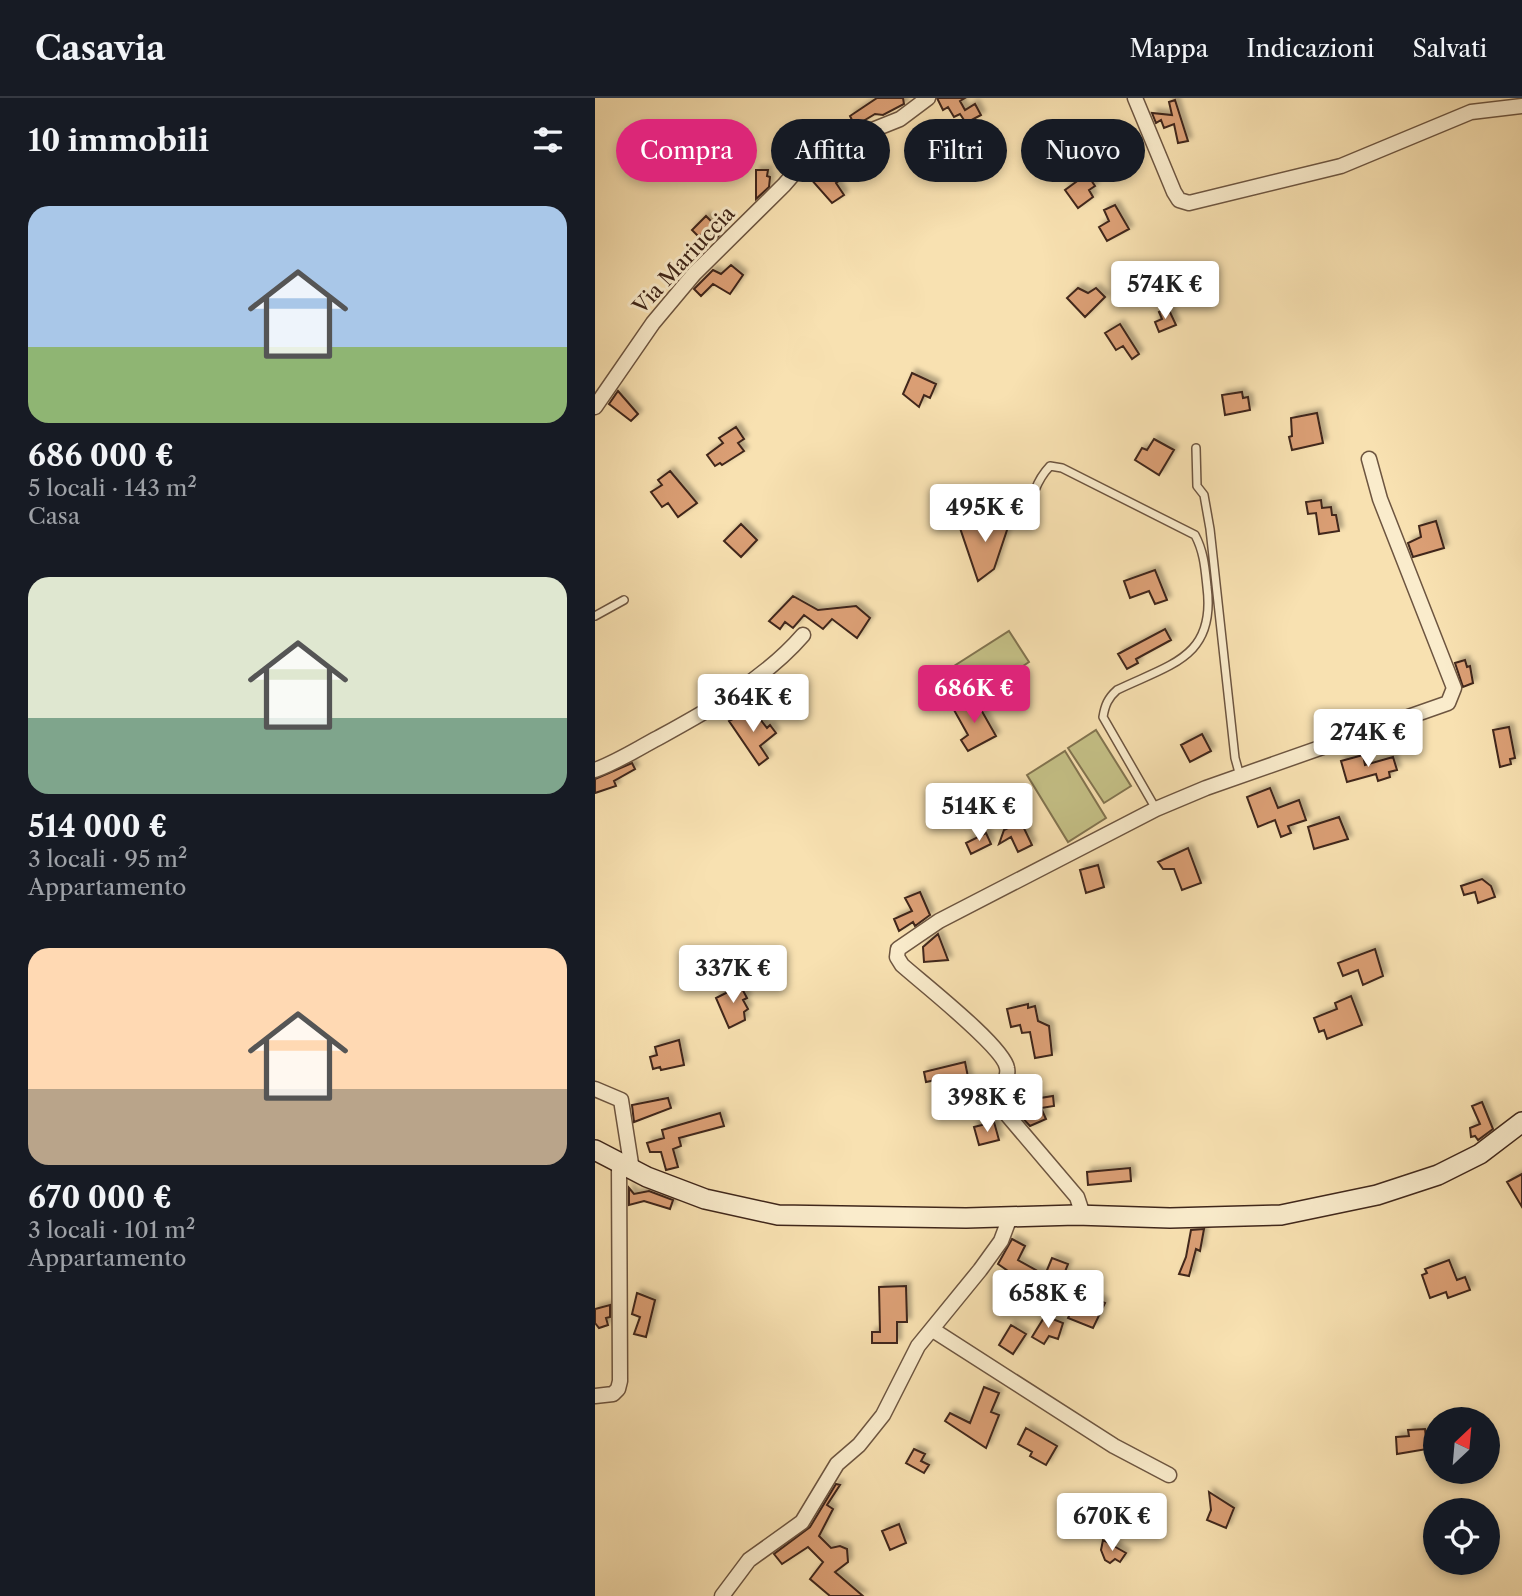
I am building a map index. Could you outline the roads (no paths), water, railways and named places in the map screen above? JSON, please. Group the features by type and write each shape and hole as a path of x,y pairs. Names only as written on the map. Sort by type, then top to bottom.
{"main road":[{"path":"595,1150 625,1167 705,1199 778,1215 1281,1215 1322,1208 1438,1175 1480,1154 1522,1122"}],"street":[{"name":"Via Mariuccia","path":"595,407 653,323 694,274 810,155 900,119 928,98"},
{"path":"1135,98 1174,192 1179,200 1189,203 1341,166 1471,112 1522,106"},
{"path":"1083,1215 1077,1197 998,1104 998,1092 1007,1077 1004,1061 969,1024 902,965 897,957 898,949 939,921 1156,809 1448,703 1454,688 1380,499 1369,459"},
{"path":"595,770 696,717 746,686 787,653 803,635"},
{"path":"595,1089 621,1100 625,1167 620,1381 613,1394 595,1396"},
{"path":"722,1596 749,1560 801,1522 837,1464 859,1445 883,1416 918,1346 1000,1241 1010,1217"},
{"path":"933,1330 1114,1446 1169,1475"}],"lane":[{"path":"1196,448 1197,486 1204,495 1210,529 1235,758 1241,777"},
{"path":"1028,518 1033,491 1043,474 1050,466 1062,468 1195,535 1203,550 1210,613 1208,626 1199,643 1188,655 1109,696 1103,717 1156,809"},
{"path":"595,616 624,600"}]}
